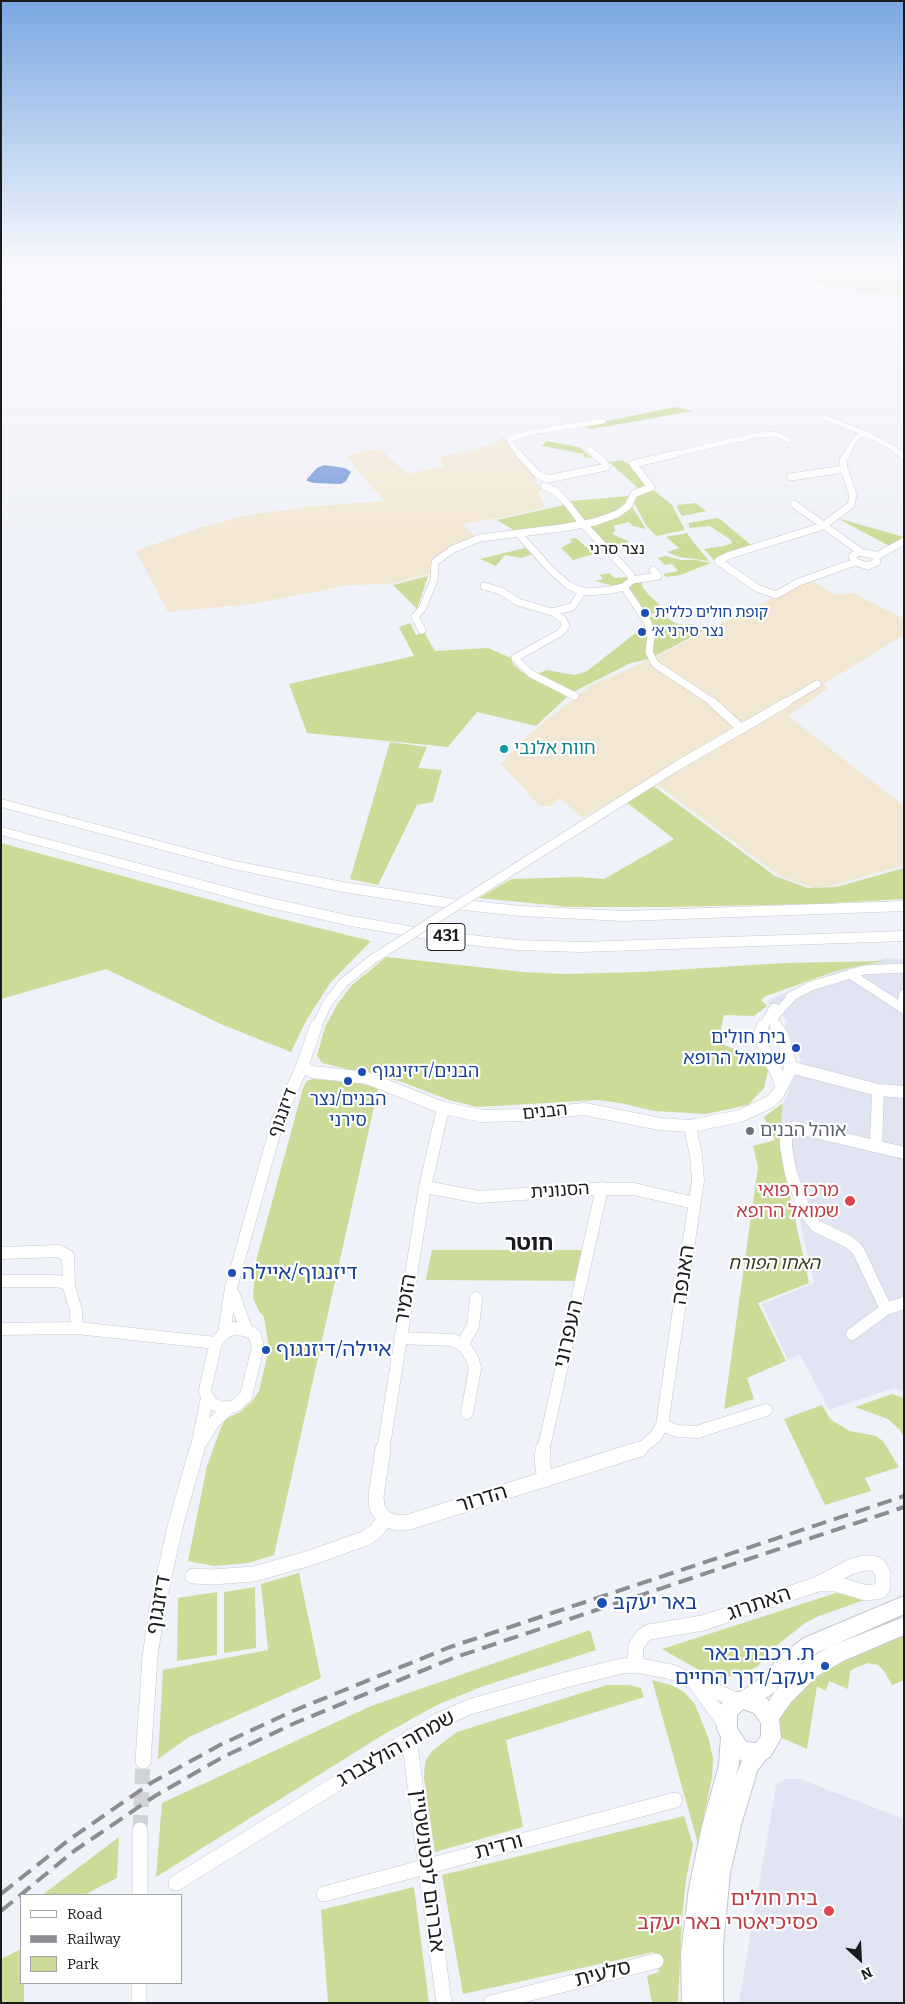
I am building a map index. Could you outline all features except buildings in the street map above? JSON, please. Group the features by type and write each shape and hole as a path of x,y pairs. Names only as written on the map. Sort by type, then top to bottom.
{"highway":[{"name":"431","path":"1,803 234,865 343,887 463,905 550,913 624,916 904,906"},
{"name":"431","path":"1,831 265,902 379,926 472,940 547,946 621,947 904,936"}],"main road":[{"path":"693,2003 693,1938 698,1888 712,1826 729,1765 728,1712 742,1700 766,1686 792,1659 811,1645 904,1605"},
{"path":"769,1718 783,1696 810,1669 836,1654 904,1626"},
{"path":"712,2003 712,1946 720,1872 745,1778 750,1765 759,1752 768,1745 771,1738 769,1718 761,1706 754,1701 742,1700"},
{"path":"728,1732 742,1751 750,1754 759,1752"}],"street":[{"path":"825,418 864,433 890,446 904,456"},
{"path":"556,492 551,481 538,477 513,447 510,441 512,437 546,429 603,421"},
{"path":"864,433 856,438 845,455 844,469 853,495 852,505 823,526 730,555 718,561 757,588 776,596 799,582 855,562 863,565 875,564 878,560 875,555"},
{"path":"422,630 415,617 422,609 434,580 434,568 438,560 475,539 584,524 617,514 628,506 634,494 651,487 634,463 757,436 775,434 790,440"},
{"path":"544,486 561,477 606,467 589,449"},
{"path":"791,477 844,469"},
{"path":"538,477 538,484 556,492 567,503 631,575 632,580"},
{"path":"794,504 861,552 879,555 904,541"},
{"path":"519,534 568,585 582,592 624,587 630,584 632,580 658,576 653,570"},
{"path":"855,562 852,556 861,552"},
{"path":"484,586 501,591 518,602 552,612 562,620 566,626 565,629 516,658 516,661 538,678 575,696"},
{"path":"624,587 646,617 651,630 649,652 655,664 708,698 742,729"},
{"path":"552,612 569,609 582,592"},
{"name":"דיזנגוף","path":"143,1761 149,1666 157,1608 176,1523 196,1452 207,1398 206,1385 278,1120 302,1067 317,1023 327,1004 343,983 373,959 616,804 817,684"},
{"path":"781,1086 778,1074 766,1054 760,1034 764,1022 777,1009 794,995 810,986 864,970 904,968"},
{"path":"850,974 902,1008 904,994"},
{"path":"777,1009 774,1024 783,1037 790,1066 878,1090 904,1092"},
{"name":"הבנים","path":"302,1067 313,1072 367,1078 443,1108 482,1116 523,1115 584,1109 599,1110 660,1124 690,1126 720,1121 758,1109 770,1102 785,1083 790,1066"},
{"path":"876,1146 878,1090"},
{"name":"הזמיר","path":"385,1518 377,1508 376,1496 425,1187 443,1108"},
{"name":"האנפה","path":"662,1425 698,1180 696,1156 690,1126"},
{"path":"886,1309 858,1250 849,1242 816,1226 806,1214 791,1174 786,1147 786,1130 794,1127 904,1153"},
{"name":"הסנונית","path":"425,1187 479,1196 602,1188 634,1189 694,1203"},
{"name":"העפרוני","path":"545,1480 542,1460 543,1448 602,1188"},
{"path":"1,1253 59,1252 68,1256 68,1286 76,1311 77,1328"},
{"path":"1,1281 53,1281 63,1282 68,1286"},
{"path":"1,1329 77,1328 220,1338 235,1328 246,1329 231,1288"},
{"path":"462,1345 473,1326 476,1298"},
{"path":"852,1334 886,1309 904,1303"},
{"name":"דיזנגוף","path":"196,1452 214,1422 229,1408 241,1402 249,1390 258,1347 255,1336 246,1329"},
{"path":"400,1338 453,1340 469,1352 475,1368 467,1413"},
{"path":"207,1398 216,1406 229,1408"},
{"path":"662,1425 677,1431 697,1432 766,1410"},
{"name":"הדרור","path":"385,1518 397,1523 409,1522 638,1452 650,1443 662,1425"},
{"path":"193,1576 212,1577 254,1574 310,1558 366,1538 376,1531 385,1518"},
{"name":"האתרוג","path":"635,1665 636,1646 643,1636 649,1632 703,1623 818,1584"},
{"name":"שמחה הולצברג","path":"176,1883 409,1738 438,1721 469,1707 569,1679 622,1666 635,1665 660,1669 742,1700"},
{"name":"שמחה הולצברג","path":"694,1683 716,1709 728,1732"},
{"name":"אברהם ליכטנשטיין","path":"409,1738 444,2003"},
{"name":"ורדית","path":"324,1894 674,1800"},
{"path":"140,1830 140,1894"},
{"name":"סלעית","path":"490,2003 656,1961"},
{"path":"138,2003 139,1984"}],"shaded area":[{"path":"503,437 535,476 537,484 545,490 538,492 545,507 505,517 463,524 475,536 451,547 435,559 431,565 432,574 389,584 350,585 252,604 168,612 136,551 202,527 243,516 306,507 384,501 346,456 380,448 407,474 444,466 439,457 493,445"},
{"path":"810,579 835,595 853,593 904,619 904,635 824,684 828,688 788,716 904,806 904,865 832,886 813,888 778,875 651,780 583,818 559,798 551,806 540,806 501,764 530,733 590,686 653,658"},
{"name":"מרכז רפואי שמואל הרופא","path":"886,958 904,959 904,1391 894,1388 829,1410 800,1354 788,1360 762,1304 814,1283 777,1120 801,1060 785,1025 787,1021 783,1013 767,1003 773,998 839,970"},
{"name":"בית חולים פסיכיאטרי באר יעקב","path":"785,1779 800,1779 904,1819 904,2003 739,2003 776,1785"}],"green space":[{"path":"675,407 693,411 592,429 582,426"},
{"path":"546,441 579,447 592,458 583,457 584,454 542,446"},
{"path":"622,460 631,465 649,486 639,489 609,462"},
{"path":"651,488 672,505 685,530 656,536 646,525 633,501 636,496"},
{"path":"629,496 623,507 613,514 585,522 571,501"},
{"path":"695,503 707,511 682,516 677,508 677,505"},
{"path":"564,505 579,523 515,531 497,520"},
{"path":"631,505 646,529 633,526 629,522 613,526 616,530 612,534 630,542 607,546 588,524"},
{"path":"716,518 720,519 751,545 718,556 714,560 704,549 724,546 732,543 731,540 710,526 689,528 689,523"},
{"path":"837,518 904,537 904,541 893,548"},
{"path":"687,533 709,561 679,557 667,552 679,548 666,537"},
{"path":"576,538 594,554 573,560 561,548 572,542 569,539"},
{"path":"525,548 532,554 522,558 505,555 496,566 480,559"},
{"path":"666,556 681,560 711,563 680,575 666,577 663,574 678,571 672,564 665,565 658,558"},
{"path":"610,573 614,578 628,577 627,583 617,587 595,581 603,579 600,575"},
{"path":"428,576 417,609 393,585"},
{"path":"641,581 643,588 668,613 654,613 648,616 627,589 633,583"},
{"path":"664,616 675,623 684,625 692,624 705,630 653,657 650,650 653,629 648,618"},
{"path":"410,623 416,635 424,632 435,651 488,648 511,658 513,664 522,672 567,697 536,726 477,712 448,747 307,733 289,684 414,656 399,627"},
{"path":"646,625 650,644 649,659 631,663 573,692 538,674 546,670 575,675 587,671"},
{"path":"390,742 427,747 418,768 442,770 433,802 417,805 378,885 350,879"},
{"path":"652,785 775,876 808,888 836,887 904,868 904,899 815,904 571,907 479,898 511,879 578,877 604,879 674,839 626,802"},
{"path":"1,843 266,915 371,941 331,982 307,1019 291,1052 223,1025 106,969 1,999"},
{"path":"386,957 524,972 563,974 641,972 784,963 884,961 839,970 766,996 761,1000 767,1006 754,1016 724,1015 718,1042 763,1062 768,1071 764,1088 748,1105 706,1114 654,1111 598,1100 477,1107 449,1100 402,1082 322,1063 317,1056 325,1027 338,1003 352,985"},
{"path":"312,1079 360,1083 378,1089 274,1555 248,1563 214,1566 188,1561 207,1466 220,1430 225,1419 240,1412 253,1400 259,1391 269,1348 264,1317 253,1298 256,1261 303,1088 307,1081"},
{"name":"האחו הפורח","path":"783,1103 781,1121 784,1168 809,1283 758,1303 786,1361 747,1378 754,1399 724,1409 758,1167 753,1146 775,1140 764,1117"},
{"path":"432,1250 587,1250 575,1281 426,1280"},
{"path":"892,1394 904,1398 904,1438 900,1430 888,1419 855,1407"},
{"path":"822,1405 831,1420 850,1431 876,1436 883,1441 899,1467 865,1478 871,1491 825,1505 784,1419"},
{"path":"299,1573 321,1678 189,1737 158,1759 163,1670 268,1650 261,1584"},
{"path":"255,1587 256,1648 224,1653 224,1592"},
{"path":"217,1592 217,1655 177,1661 178,1598"},
{"path":"836,1593 864,1600 805,1623 775,1647 757,1667 736,1675 722,1678 706,1674 662,1649"},
{"path":"904,1629 904,1680 892,1685 878,1665 868,1663 855,1668 850,1671 848,1689 829,1681 826,1691 817,1686 807,1749 780,1737 775,1720 814,1680 836,1663"},
{"path":"590,1630 596,1650 481,1687 437,1705 381,1736 156,1877 162,1803 371,1706"},
{"path":"652,1680 671,1685 684,1692 695,1704 709,1740 713,1759 712,1777 698,1844"},
{"path":"607,1685 629,1685 641,1688 644,1697 506,1740 523,1827 435,1852 424,1778 425,1762 432,1751 457,1732"},
{"path":"684,1816 693,1845 686,1880 682,1917 678,2003 652,2003 647,1976 659,1972 654,1952 463,1994 442,1875"},
{"path":"119,1837 117,1878 86,1894 43,1894"},
{"path":"414,1887 429,2003 328,2003 321,1910"},
{"path":"20,1950 20,1984 24,1984 24,2003 1,2003 1,1959"}],"water":[{"path":"324,465 345,468 351,472 346,481 341,484 307,481 317,468"}],"tunnel":[{"path":"140,1830 143,1761"}],"railway":[{"path":"1,1894 70,1839 151,1783 220,1745 293,1711 450,1647 904,1496"},
{"path":"22,1894 74,1851 155,1796 223,1757 295,1723 453,1658 904,1507"},
{"path":"1,1911 20,1895"}],"place":[{"name":"קופת חולים כללית","path":"645,613"},
{"name":"נצר סירני א׳","path":"642,632"},
{"name":"חוות אלנבי","path":"504,749"},
{"name":"בית חולים שמואל הרופא","path":"796,1048"},
{"name":"הבנים/דיזינגוף","path":"362,1072"},
{"name":"הבנים/נצר סירני","path":"348,1081"},
{"name":"אוהל הבנים","path":"750,1131"},
{"name":"מרכז רפואי שמואל הרופא","path":"850,1201"},
{"name":"דיזנגוף/איילה","path":"232,1273"},
{"name":"איילה/דיזנגוף","path":"266,1350"},
{"name":"באר יעקב","path":"602,1603"},
{"name":"ת. רכבת באר יעקב/דרך החיים","path":"825,1666"},
{"name":"בית חולים פסיכיאטרי באר יעקב","path":"829,1911"}],"district":[{"name":"נצר סרני","path":"617,550"},
{"name":"חוטר","path":"529,1244"}]}
